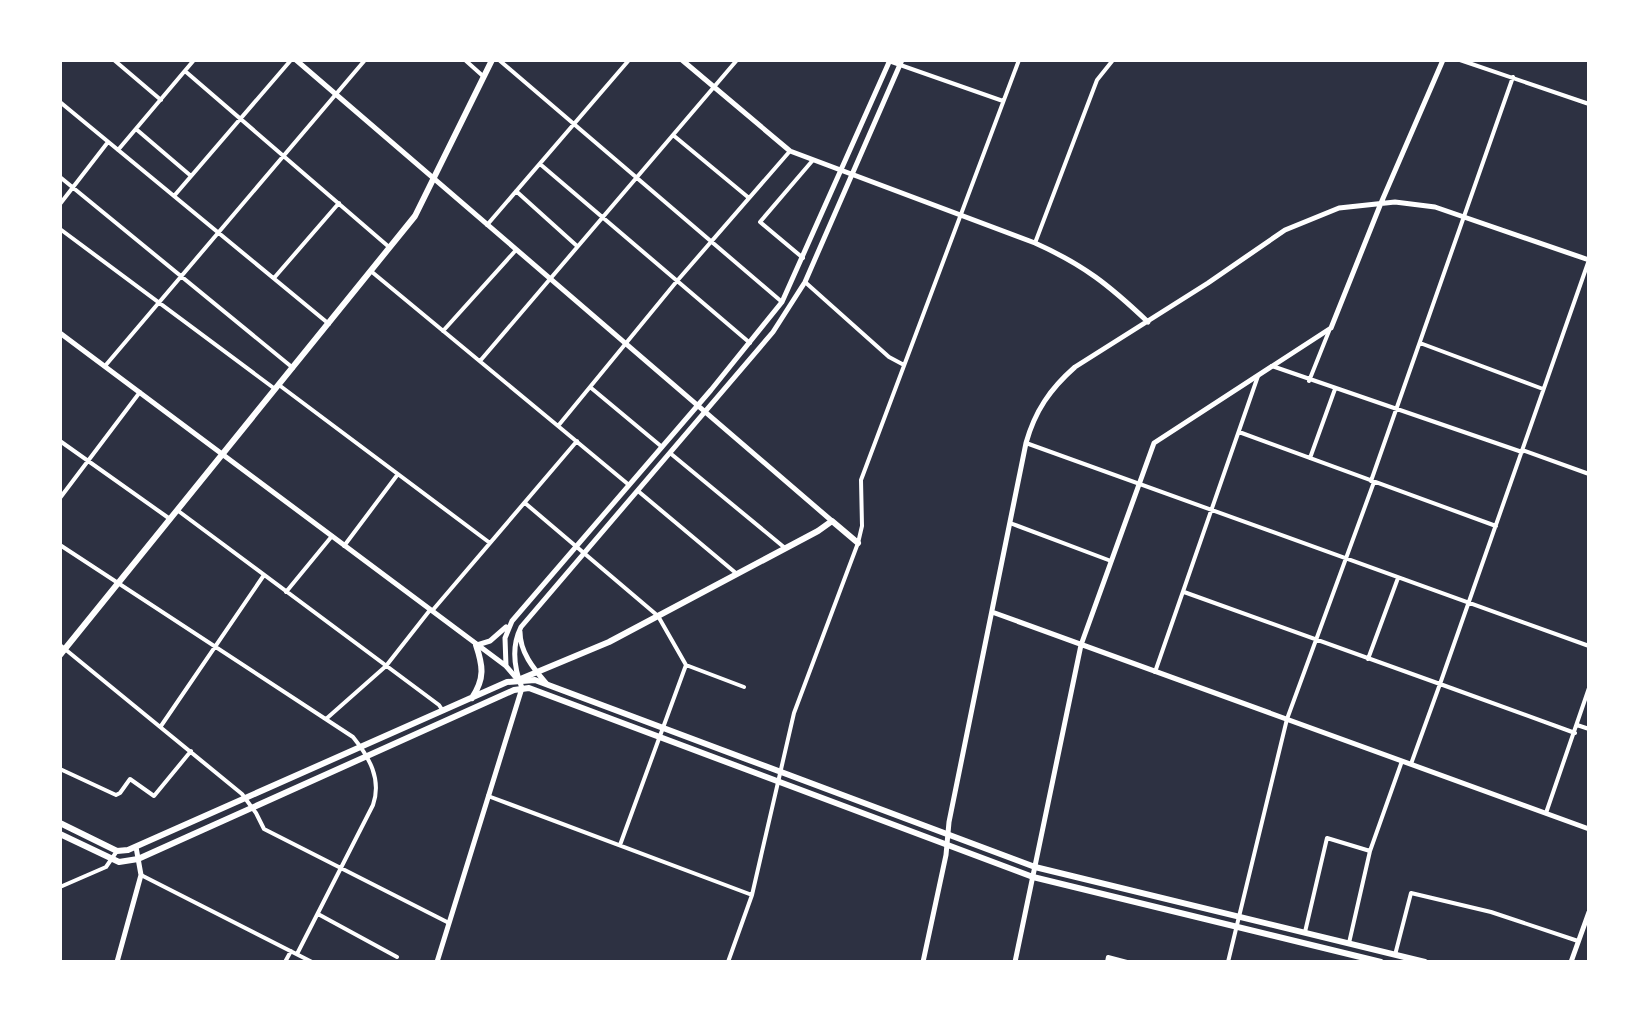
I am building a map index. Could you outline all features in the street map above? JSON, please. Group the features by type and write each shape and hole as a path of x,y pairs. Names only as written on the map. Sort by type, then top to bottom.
{"main road":[{"path":"62,649 415,216 492,60"},
{"path":"60,823 117,851 136,847 472,698 609,642 832,521 858,543"},
{"path":"472,698 483,679 482,661 476,645"},
{"path":"518,680 546,683 1035,867 1425,962"},
{"path":"60,834 126,863 522,688 540,691 1033,877 1381,962"}],"street":[{"path":"114,60 161,100"},
{"path":"118,150 194,60"},
{"path":"174,196 293,60 832,521"},
{"path":"105,367 365,60"},
{"path":"465,60 484,77"},
{"path":"499,60 782,302"},
{"path":"487,225 629,60"},
{"path":"682,60 790,151 1035,243 1074,261 1090,271 1148,322"},
{"path":"480,361 737,60"},
{"path":"476,645 490,641 512,621 698,405 782,302 889,60 1003,101"},
{"path":"728,962 752,895 794,713 858,543 862,526 861,480 1019,60"},
{"path":"1035,243 1097,80 1113,60"},
{"path":"1309,381 1443,60"},
{"path":"1460,60 1589,104"},
{"path":"518,680 515,639 521,627 773,332 805,282 901,62"},
{"path":"185,71 391,248"},
{"path":"1228,962 1287,719 1513,77"},
{"path":"60,102 329,324"},
{"path":"136,129 191,176"},
{"path":"673,135 749,198"},
{"path":"60,204 108,142"},
{"path":"558,426 677,281 790,151"},
{"path":"803,258 760,222 813,160"},
{"path":"540,164 750,343"},
{"path":"60,177 293,368"},
{"path":"516,191 578,246"},
{"path":"274,278 339,203"},
{"path":"923,962 1026,443 1039,409 1063,377 1269,240 1303,221 1339,208 1381,203 1415,204 1465,217 1589,260 1411,764"},
{"path":"60,229 490,543"},
{"path":"443,331 516,250"},
{"path":"372,272 629,485"},
{"path":"805,282 889,357 904,365"},
{"path":"1015,962 1081,645 1138,483 1158,439 1331,328"},
{"path":"60,333 506,666 518,680 522,688 437,962"},
{"path":"1420,343 1543,389"},
{"path":"1272,366 1396,411 1589,474"},
{"path":"1155,672 1258,375"},
{"path":"590,387 662,447"},
{"path":"1310,458 1335,389"},
{"path":"60,498 140,392"},
{"path":"1239,432 1496,526"},
{"path":"60,441 170,519"},
{"path":"326,719 386,666 577,441"},
{"path":"1026,443 1589,646"},
{"path":"670,453 785,549"},
{"path":"344,546 398,474"},
{"path":"638,491 738,574"},
{"path":"525,503 658,616 686,665 744,687"},
{"path":"177,510 443,711"},
{"path":"1010,523 1111,561"},
{"path":"286,592 332,536"},
{"path":"60,545 353,737 366,756 376,778 375,798 297,954"},
{"path":"161,726 264,575"},
{"path":"1368,659 1398,578"},
{"path":"1184,592 1575,733"},
{"path":"992,612 1589,829"},
{"path":"506,666 505,638 512,621"},
{"path":"521,627 523,649 546,683"},
{"path":"62,649 161,726 246,799 264,829 449,923"},
{"path":"620,845 686,665"},
{"path":"1546,813 1589,688"},
{"path":"1577,725 1589,729"},
{"path":"60,769 116,795 130,779 154,796 191,751"},
{"path":"1349,944 1370,851 1402,761"},
{"path":"488,796 752,895"},
{"path":"1305,933 1327,838 1370,851"},
{"path":"117,962 141,875 136,847"},
{"path":"60,887 106,867 117,851"},
{"path":"141,875 312,962"},
{"path":"1395,955 1411,893 1491,912 1579,941"},
{"path":"1571,962 1589,912"},
{"path":"318,914 397,957"},
{"path":"285,962 291,951"},
{"path":"1107,962 1108,957 1127,962"}]}
